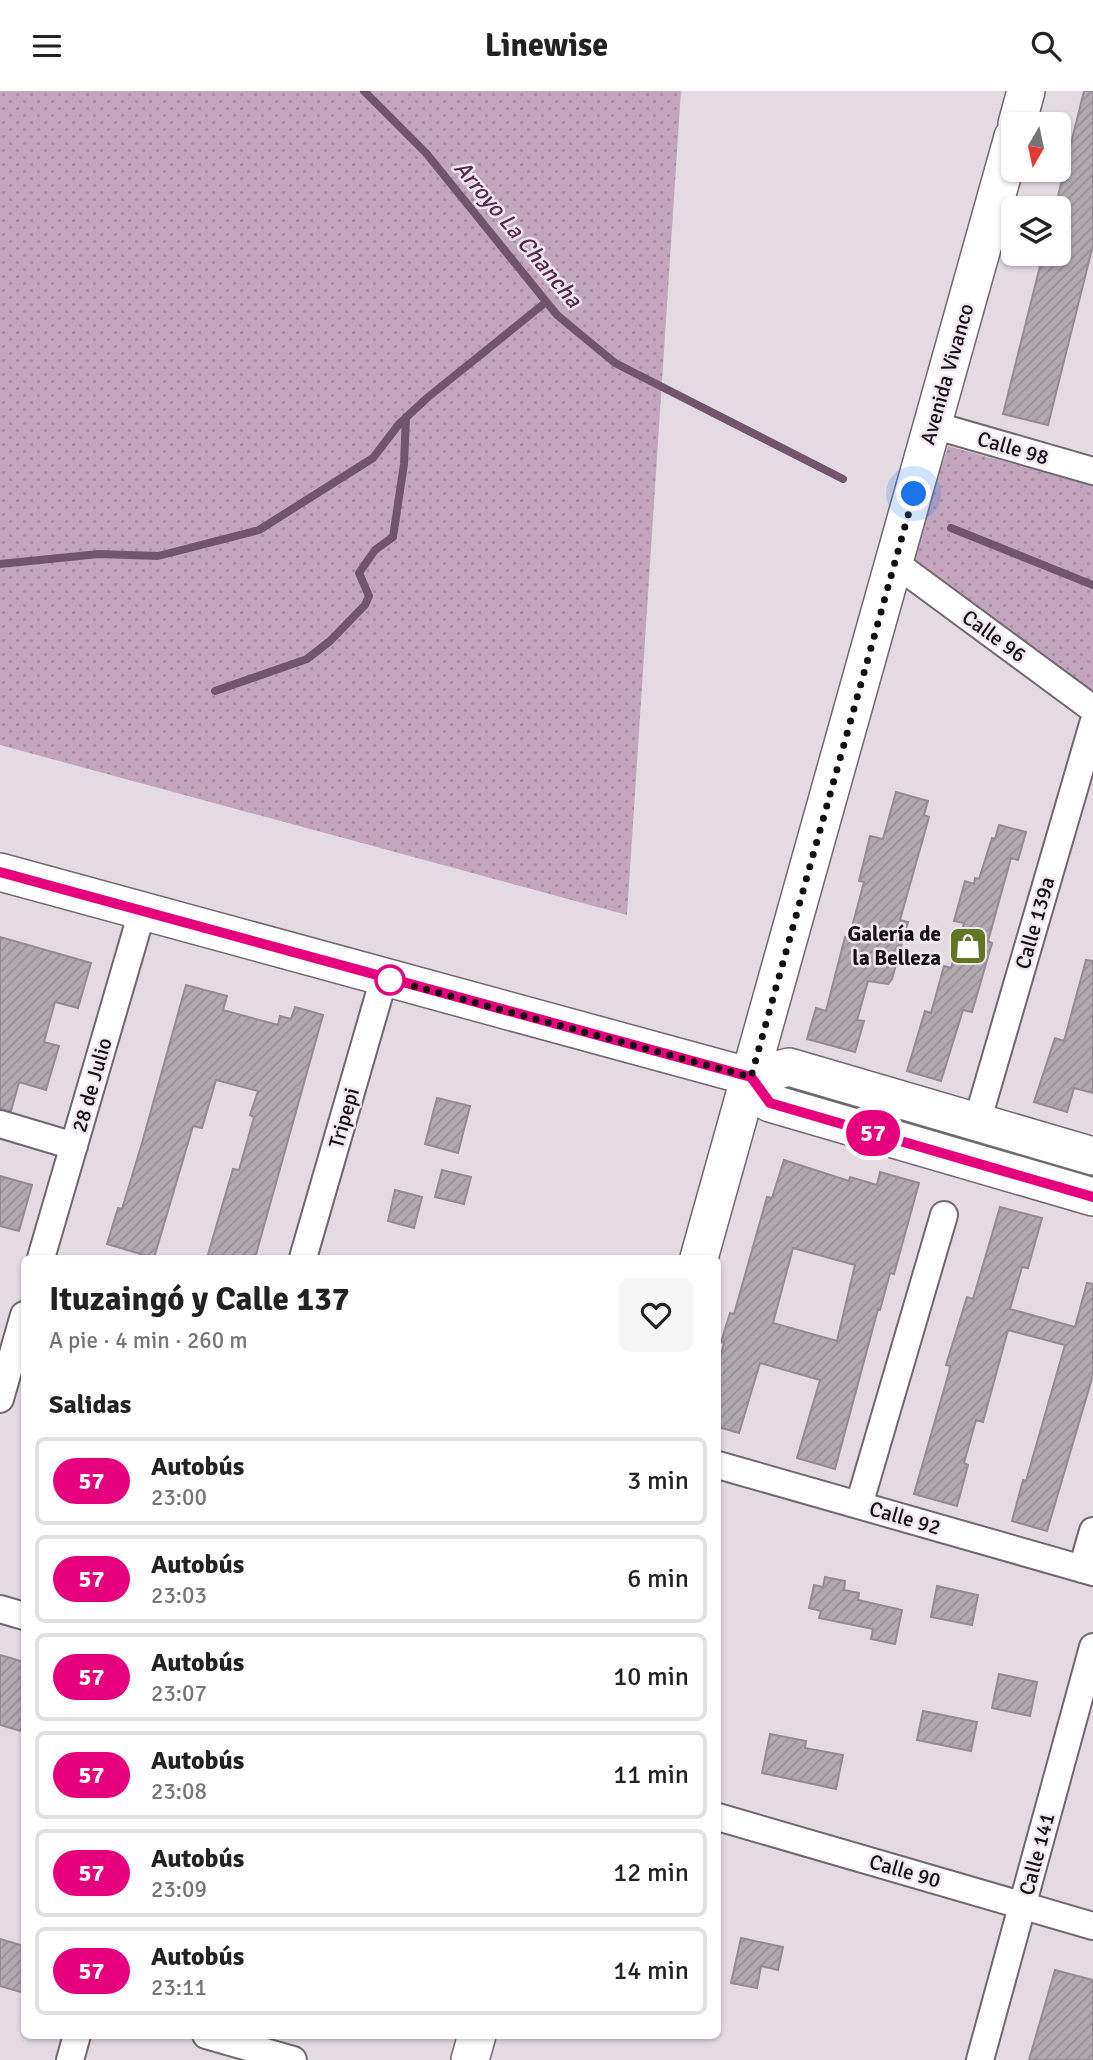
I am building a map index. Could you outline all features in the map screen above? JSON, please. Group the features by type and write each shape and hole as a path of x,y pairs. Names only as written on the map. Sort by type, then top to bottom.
{"street":[{"path":"1020,112 1026,91"},
{"name":"Avenida Vivanco","path":"700,1255 1001,180"},
{"name":"Calle 98","path":"933,425 1093,471"},
{"name":"Calle 96","path":"895,563 1093,709"},
{"name":"Calle 139a","path":"977,1122 1093,724"},
{"path":"0,872 751,1077 789,1067 1093,1156"},
{"name":"28 de Julio","path":"42,1255 142,912"},
{"name":"Tripepi","path":"304,1255 384,978"},
{"path":"751,1077 770,1103 1093,1197"},
{"path":"0,1124 74,1146"},
{"path":"859,1505 944,1215"},
{"path":"0,1399 5,1360 21,1322"},
{"name":"Calle 92","path":"721,1466 1088,1570"},
{"path":"1088,1570 1093,1531"},
{"path":"0,1609 21,1615"},
{"name":"Calle 141","path":"980,2060 1093,1647"},
{"name":"Calle 90","path":"721,1818 1093,1926"},
{"path":"70,2060 76,2039"},
{"path":"220,2039 293,2060"},
{"path":"470,2060 476,2039"}],"shaded area":[{"path":"0,91 681,91 627,915 0,745"},
{"path":"948,446 1093,486 1093,695 910,565"}],"building":[{"path":"1084,91 1093,91 1093,245 1048,425 1003,414 1040,266 1071,266 1071,196 1058,196 1061,182 1071,182 1071,143"},
{"path":"896,792 928,801 924,815 929,817 900,920 908,922 892,979 888,984 868,981 857,1020 864,1021 855,1052 807,1039 816,1008 826,1011 845,937 849,938 864,882 859,881 870,836 883,839"},
{"path":"999,825 1026,832 1018,860 1011,858 988,941 992,943 972,1012 963,1010 941,1081 907,1071 925,1011 931,1013 944,966 951,968 964,923 954,921 965,881 974,884 975,878 979,879"},
{"path":"0,937 91,963 78,1008 55,1002 44,1042 59,1046 46,1090 19,1082 11,1111 0,1109"},
{"path":"1086,960 1093,961 1093,1093 1074,1088 1067,1112 1034,1102 1055,1038 1064,1041"},
{"path":"186,985 227,996 223,1010 278,1025 280,1016 291,1019 295,1007 323,1015 256,1255 208,1255 233,1169 239,1170 254,1117 250,1115 258,1091 216,1080 202,1128 193,1126 155,1255 144,1255 107,1244 118,1208 122,1209"},
{"path":"437,1098 470,1106 458,1153 425,1144"},
{"path":"784,1160 849,1181 850,1177 877,1185 880,1172 919,1183 894,1274 890,1273 880,1310 878,1309 835,1469 797,1458 820,1380 760,1363 739,1433 721,1428 721,1355 724,1343 721,1342 730,1313 734,1314 767,1197 772,1198","holes":["793,1248 855,1265 837,1341 773,1323"]},
{"path":"442,1170 471,1177 464,1204 435,1197"},
{"path":"0,1176 32,1185 19,1231 0,1226"},
{"path":"395,1190 422,1197 414,1228 388,1221"},
{"path":"1000,1207 1042,1218 1028,1268 1022,1267 1010,1309 1075,1327 1087,1283 1093,1284 1093,1375 1047,1531 1012,1521 1065,1345 1008,1330 983,1422 976,1420 964,1463 968,1465 957,1506 914,1494 949,1372 950,1366 946,1365 967,1297 973,1299"},
{"path":"825,1577 845,1581 844,1590 859,1593 858,1600 902,1610 895,1644 871,1639 873,1629 819,1618 821,1611 809,1608 814,1585 823,1587"},
{"path":"937,1586 978,1595 972,1625 931,1617"},
{"path":"0,1655 21,1661 21,1731 0,1725"},
{"path":"999,1674 1037,1682 1030,1716 992,1708"},
{"path":"923,1711 977,1722 971,1751 917,1740"},
{"path":"770,1734 806,1741 805,1748 843,1755 836,1789 762,1773"},
{"path":"741,1938 783,1947 778,1970 761,1966 757,1988 731,1983"},
{"path":"0,1939 21,1945 21,1992 0,1986"},
{"path":"1055,1970 1093,1980 1093,2060 1029,2060"}],"waterway":[{"name":"Arroyo La Chancha","path":"364,91 426,153 557,315 615,363 843,479"},
{"path":"0,564 99,554 158,556 259,530 373,458 399,424 427,398 546,302"},
{"path":"215,691 307,659 330,641 365,605 369,596 359,573 375,550 393,537 404,464 406,417"},
{"name":"Arroyo La Chancha","path":"951,528 1093,585"}],"bus line":[{"name":"57","path":"0,872 751,1077 770,1103 1093,1197"}],"place":[{"name":"Galería de la Belleza","path":"968,946"}],"route":[{"path":"390,980 384,978 751,1077 914,494"}]}
